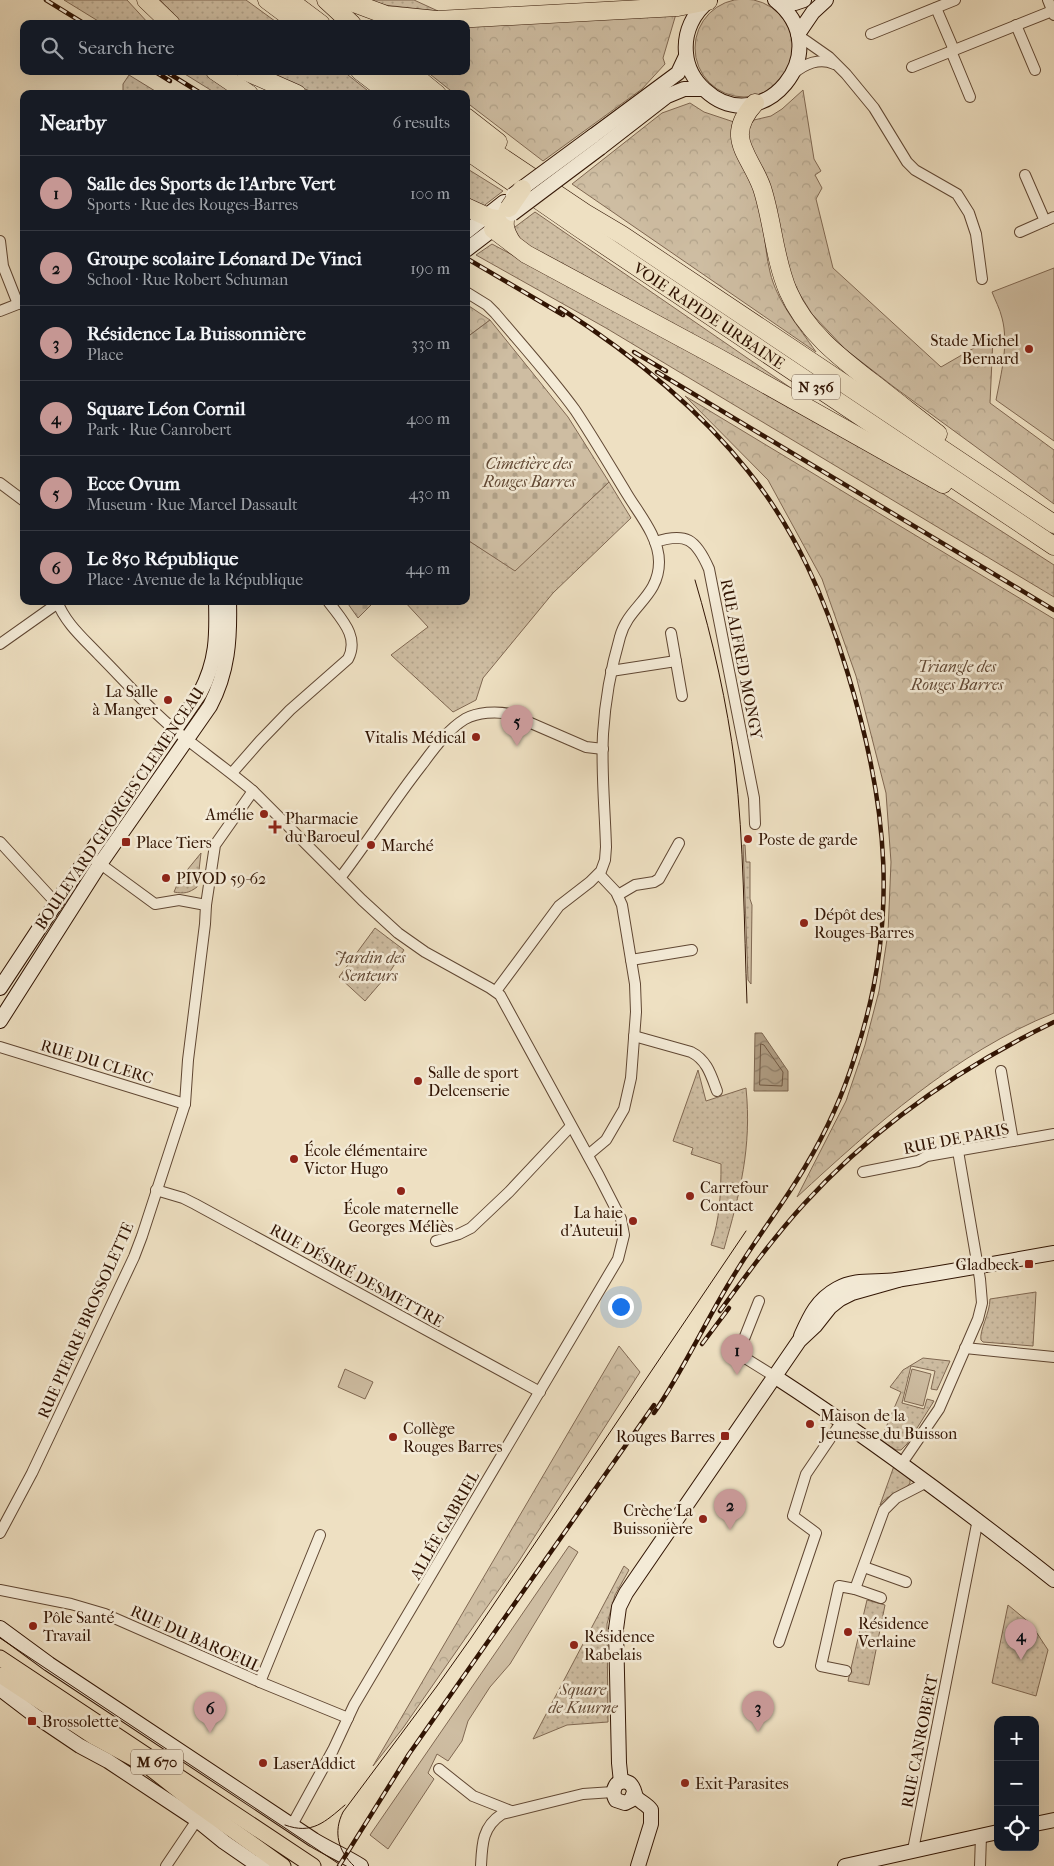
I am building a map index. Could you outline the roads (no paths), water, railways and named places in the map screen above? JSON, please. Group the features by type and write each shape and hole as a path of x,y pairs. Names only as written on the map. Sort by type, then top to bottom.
{"highway":[{"path":"135,0 153,20"},
{"path":"146,0 167,20"},
{"path":"267,0 294,20"},
{"path":"290,0 316,20"},
{"path":"326,0 348,20"},
{"path":"346,0 368,10 386,15 436,20 678,7 709,1"},
{"path":"221,75 244,90"},
{"path":"254,75 288,90"},
{"path":"365,75 385,90"},
{"path":"387,75 407,90"},
{"path":"414,75 432,90"},
{"path":"755,103 742,123 740,141 766,200 785,283 808,325 820,340 846,363 1054,523"},
{"path":"470,120 533,168 599,213 622,235"},
{"name":"VOIE RAPIDE URBAINE","path":"470,136 1054,523"},
{"name":"VOIE RAPIDE URBAINE","path":"470,153 579,228 1054,546"},
{"path":"470,164 579,228"},
{"path":"501,215 522,189"},
{"path":"470,208 501,215"},
{"path":"501,215 506,234 514,246 526,254 859,436 998,518 1054,546"}],"main road":[{"path":"0,1652 176,1769 212,1799"},
{"name":"M 670","path":"0,1658 313,1866"},
{"name":"M 670","path":"0,1667 299,1866"},
{"path":"0,1675 94,1737 149,1767 196,1804 283,1866"}],"street":[{"path":"777,2 795,3 804,0"},
{"path":"798,35 813,12 826,0"},
{"path":"871,34 955,0"},
{"path":"912,67 1016,25 1053,13 1048,0"},
{"path":"709,1 698,11 690,23 686,37 686,56 692,74 703,88 712,95 738,104 755,103 779,91 793,74 803,67 818,61 828,61 837,65"},
{"path":"777,2 792,19 798,35 799,53 793,74"},
{"path":"936,8 970,97"},
{"path":"1016,25 1035,70"},
{"path":"798,35 829,57 874,108 907,162 920,173 957,194 969,213 976,234 982,279"},
{"path":"470,247 501,215 596,142 678,73 686,56"},
{"path":"522,189 668,96 684,89 703,88"},
{"path":"1020,232 1049,219 1025,175"},
{"path":"470,230 501,215"},
{"path":"0,241 5,273 20,301"},
{"path":"470,294 496,313 573,409 655,542 659,560 656,583 650,593 624,623 611,671 605,710 603,750 606,854 604,866 598,874 559,906 496,991"},
{"path":"0,311 20,303"},
{"path":"0,483 20,498"},
{"name":"RUE ALFRED MONGY","path":"655,542 673,537 687,539 700,551 709,568 754,798 755,824"},
{"path":"0,644 54,605"},
{"path":"59,605 62,612 80,635 175,730 253,791 398,933 425,952 496,991 505,1003 588,1155 606,1140 624,1109 631,1078 636,994 624,911 618,895 598,874"},
{"name":"BOULEVARD GEORGES CLEMENCEAU","path":"0,988 88,855 193,704 210,673 216,647 216,605"},
{"name":"BOULEVARD GEORGES CLEMENCEAU","path":"0,1021 100,864 210,706 223,676 229,645 229,605"},
{"path":"232,773 290,710 348,658 352,646 352,637 331,605"},
{"path":"671,633 682,696"},
{"path":"611,671 676,660"},
{"path":"340,878 401,792 437,746 461,722 470,717 497,712 510,714 586,746 603,750"},
{"name":"RUE PIERRE BROSSOLETTE","path":"0,1532 32,1472 134,1257 184,1104 206,905 215,845 253,791"},
{"path":"0,842 56,903"},
{"path":"618,895 635,885 654,882 659,879 679,843"},
{"path":"88,855 155,904 180,900 206,905"},
{"path":"630,960 692,950"},
{"path":"634,1036 691,1052 698,1056 708,1068 717,1091"},
{"name":"RUE DU CLERC","path":"0,1047 184,1104"},
{"path":"1001,1071 1013,1142"},
{"path":"436,1241 471,1228 509,1192 571,1126"},
{"name":"RUE DE PARIS","path":"864,1172 918,1161 927,1156 1054,1134"},
{"path":"902,1463 938,1409 966,1348 978,1319 982,1303 978,1266 958,1151"},
{"name":"ALLÉE GABRIEL","path":"292,1825 333,1750 357,1700 618,1259 624,1230 621,1219 588,1155"},
{"name":"RUE DÉSIRÉ DESMETTRE","path":"156,1190 183,1198 195,1204 540,1392"},
{"path":"648,1834 649,1821 646,1813 636,1805 616,1800 619,1771 616,1629 622,1599 798,1341 815,1326 830,1307 852,1293 898,1280 1054,1253"},
{"path":"759,1301 740,1349 745,1358 902,1463 978,1519 1054,1580"},
{"path":"966,1348 1054,1356"},
{"path":"779,1642 816,1533 793,1516 806,1474 842,1422"},
{"path":"855,1589 884,1510 896,1498 927,1482"},
{"name":"RUE CANROBERT","path":"913,1850 978,1519"},
{"path":"260,1682 320,1535"},
{"path":"864,1567 906,1582"},
{"path":"846,1671 821,1666 839,1586 855,1589 881,1598"},
{"name":"RUE DU BAROEUL","path":"0,1590 72,1604 105,1614 260,1682 348,1718"},
{"path":"0,1628 49,1664 325,1847 344,1855 361,1866"},
{"path":"0,1689 80,1746 99,1755 197,1820 253,1862 263,1866"},
{"path":"439,1769 473,1796 511,1811"},
{"path":"481,1866 482,1846 486,1830 497,1818 511,1811 630,1784 638,1799 651,1811 652,1818 638,1866"},
{"path":"624,1803 631,1800 634,1792"},
{"path":"166,1866 197,1820"},
{"path":"1039,1823 1054,1820"},
{"path":"845,1866 994,1833"},
{"path":"980,1866 981,1836"}],"water":[{"path":"755,1033 762,1033 788,1071 788,1091 754,1091"}],"tram line":[{"path":"695,580 719,672 735,765 742,854 747,1003"},
{"path":"354,1866 344,1854 339,1841 338,1827 343,1812 471,1638 746,1231"},
{"path":"0,1638 342,1866"},
{"path":"285,1825 295,1828 311,1828 331,1817 345,1805"}],"railway":[{"path":"46,0 78,20"},
{"path":"160,75 170,81"},
{"path":"171,75 196,90"},
{"path":"470,260 563,315"},
{"path":"560,308 637,362 707,424 748,471 781,517 795,541 829,617 861,720 872,768 883,863 883,910 878,958 869,1006 845,1085 827,1127 805,1167 740,1266 654,1413"},
{"path":"634,352 666,371"},
{"path":"657,372 1054,610"},
{"path":"720,1311 761,1256 804,1204 860,1149 889,1124 952,1079 1054,1022"},
{"path":"702,1344 729,1308"},
{"path":"339,1866 409,1754 654,1405"}],"place":[{"name":"Stade Michel Bernard","path":"1029,349"},
{"name":"La Salle à Manger","path":"168,700"},
{"name":"Vitalis Médical","path":"476,737"},
{"name":"Ecce Ovum","path":"517,746"},
{"name":"Amélie","path":"264,814"},
{"name":"Pharmacie du Baroeul","path":"275,827"},
{"name":"Poste de garde","path":"748,839"},
{"name":"Place Tiers","path":"126,842"},
{"name":"Marché","path":"371,845"},
{"name":"PIVOD 59-62","path":"166,878"},
{"name":"Dépôt des Rouges-Barres","path":"804,923"},
{"name":"Salle de sport Delcenserie","path":"418,1081"},
{"name":"École élémentaire Victor Hugo","path":"294,1159"},
{"name":"École maternelle Georges Méliès","path":"401,1191"},
{"name":"Carrefour Contact","path":"690,1196"},
{"name":"La haie d'Auteuil","path":"633,1221"},
{"name":"Gladbeck","path":"1029,1264"},
{"name":"Salle des Sports de l'Arbre Vert","path":"737,1375"},
{"name":"Maison de la Jeunesse du Buisson","path":"810,1424"},
{"name":"Rouges Barres","path":"725,1436"},
{"name":"Collège Rouges Barres","path":"393,1437"},
{"name":"Crèche La Buissonière","path":"703,1519"},
{"name":"Groupe scolaire Léonard De Vinci","path":"730,1530"},
{"name":"Pôle Santé Travail","path":"33,1626"},
{"name":"Résidence Verlaine","path":"848,1632"},
{"name":"Résidence Rabelais","path":"574,1645"},
{"name":"Square Léon Cornil","path":"1021,1660"},
{"name":"Brossolette","path":"32,1721"},
{"name":"Résidence La Buissonnière","path":"758,1732"},
{"name":"Le 850 République","path":"210,1733"},
{"name":"LaserAddict","path":"263,1763"},
{"name":"Exit-Parasites","path":"685,1783"}],"park label":[{"name":"Cimetière des Rouges Barres","path":"529,472"},
{"name":"Triangle des Rouges Barres","path":"957,675"},
{"name":"Jardin des Senteurs","path":"370,966"},
{"name":"Square de Kuurne","path":"583,1698"}]}
